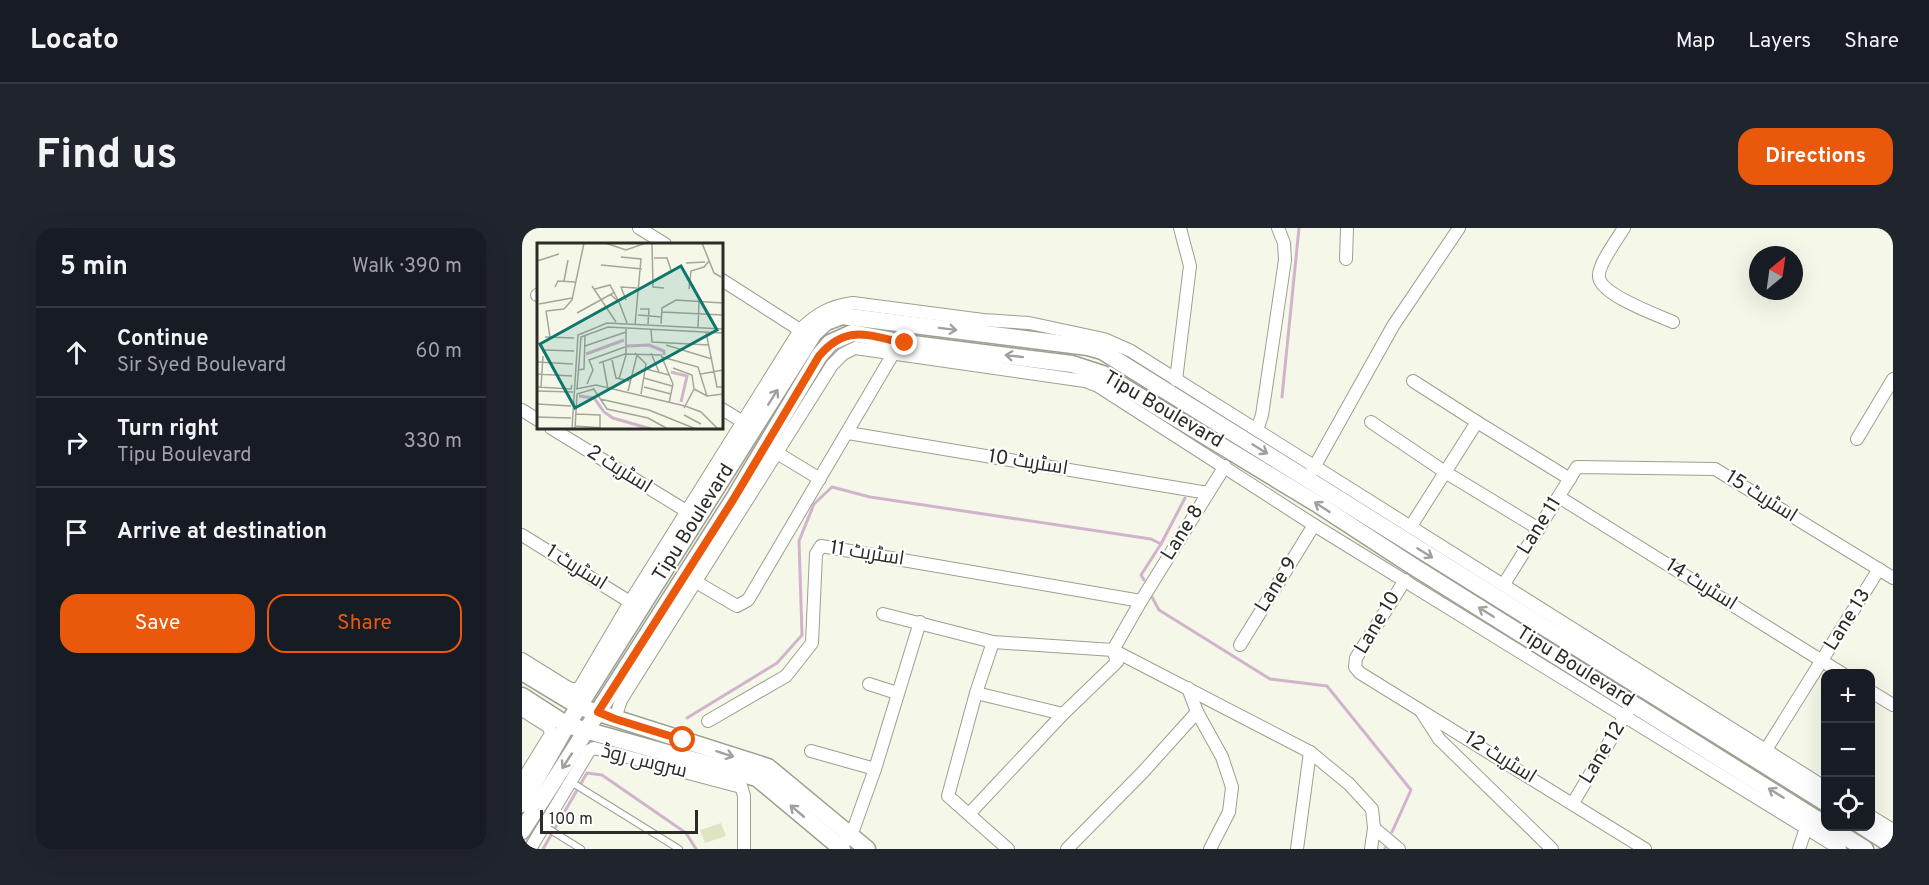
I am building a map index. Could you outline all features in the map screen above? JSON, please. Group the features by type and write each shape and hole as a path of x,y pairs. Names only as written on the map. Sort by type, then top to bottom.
{"street":[{"path":"639,228 663,243"},
{"path":"1176,380 1190,266 1180,228"},
{"path":"1278,228 1284,243"},
{"path":"1257,430 1266,393 1285,260 1286,228"},
{"path":"1346,259 1347,228"},
{"path":"1311,472 1393,326 1459,228"},
{"path":"1624,228 1601,267 1598,276 1602,285 1619,297 1673,322"},
{"path":"723,281 800,330"},
{"path":"522,659 574,690 580,687 613,643 630,602 687,512 723,466 743,422 800,330 820,312 838,305 853,303 983,320 1029,323 1104,339 1131,351 1257,430 1311,472 1411,526 1504,584 1762,756 1821,786"},
{"name":"Tipu Boulevard","path":"522,804 567,725 580,707 613,643 723,466 814,333 826,322 842,316 1088,346 1102,351 1153,384 1311,472 1515,620 1629,710 1821,822"},
{"name":"Tipu Boulevard","path":"522,831 733,500 819,356 830,343 852,333 905,343 1072,364 1103,374 1139,404 1319,504 1411,565 1762,756 1821,800"},
{"path":"615,719 621,700 832,365 843,354 855,348 1085,381 1139,404 1225,466 1314,525 1629,710 1840,849"},
{"path":"696,582 737,606 748,600 893,354"},
{"path":"1857,439 1893,379"},
{"path":"1413,381 1570,479"},
{"path":"1139,404 1153,384"},
{"path":"522,410 537,419"},
{"path":"723,410 743,422"},
{"path":"1371,422 1445,472 1539,528"},
{"path":"1411,526 1477,422"},
{"name":"اسٹریٹ 2","path":"553,429 687,512"},
{"name":"اسٹریٹ 10","path":"848,433 1208,493"},
{"path":"777,453 819,479"},
{"name":"Lane 8","path":"1063,714 1117,662 1113,650 1225,466"},
{"name":"Lane 11","path":"1504,584 1577,467"},
{"name":"اسٹریٹ 15","path":"1577,467 1715,469 1893,578"},
{"name":"اسٹریٹ 14","path":"1559,497 1835,669"},
{"name":"Lane 9","path":"1240,645 1314,525"},
{"name":"اسٹریٹ 1","path":"522,535 630,602"},
{"name":"اسٹریٹ 11","path":"708,721 786,676 812,643 816,554 820,546 1141,601"},
{"name":"Lane 13","path":"1762,756 1879,570"},
{"name":"Lane 10","path":"1355,668 1356,658 1405,580"},
{"path":"883,614 993,642 1113,650 1310,752 1349,784 1372,809 1374,828 1371,849"},
{"path":"844,844 875,769 920,622"},
{"path":"993,642 976,693 948,796 1008,849"},
{"name":"اسٹریٹ 12","path":"1355,668 1645,849"},
{"path":"522,672 580,707 768,767 844,844"},
{"path":"869,684 897,693"},
{"path":"1188,688 1197,712 1222,757 1232,787 1229,812 1210,849"},
{"path":"969,814 1063,714 976,693"},
{"path":"1875,694 1893,705"},
{"path":"522,696 567,725 739,780 757,778 844,844 867,849"},
{"path":"1419,709 1439,739 1552,849"},
{"path":"522,710 551,730 551,734 522,782"},
{"name":"Lane 12","path":"1573,803 1629,710"},
{"path":"1067,849 1143,772 1197,712"},
{"name":"سروس روڈ","path":"530,849 550,830 577,785 589,750 594,748 739,780"},
{"path":"811,751 875,769"},
{"path":"1297,849 1310,752"},
{"path":"739,780 744,796 744,849"},
{"path":"1875,819 1893,830"},
{"path":"1374,828 1399,849"},
{"path":"1799,849 1806,828"},
{"name":"Tipu Boulevard","path":"1835,831 1865,849"},
{"path":"1870,831 1893,846"}],"lane":[{"path":"577,785 679,849"},
{"path":"550,830 581,849"}],"building":[{"path":"721,823 726,836 705,843 700,830"}],"waterway":[{"path":"1282,397 1299,228"},
{"path":"687,718 777,663 802,635 799,541 814,504 832,487 870,497 1151,539 1161,544"},
{"path":"1144,580 1141,575 1161,544 1185,498"},
{"path":"1152,597 1159,610 1270,679 1327,686 1411,790 1392,832"},
{"path":"543,849 587,773 602,775 686,833 696,849"},
{"path":"523,849 528,840"}],"route":[{"path":"683,740 598,712 733,500 819,356 830,343 852,333 905,343"}]}
